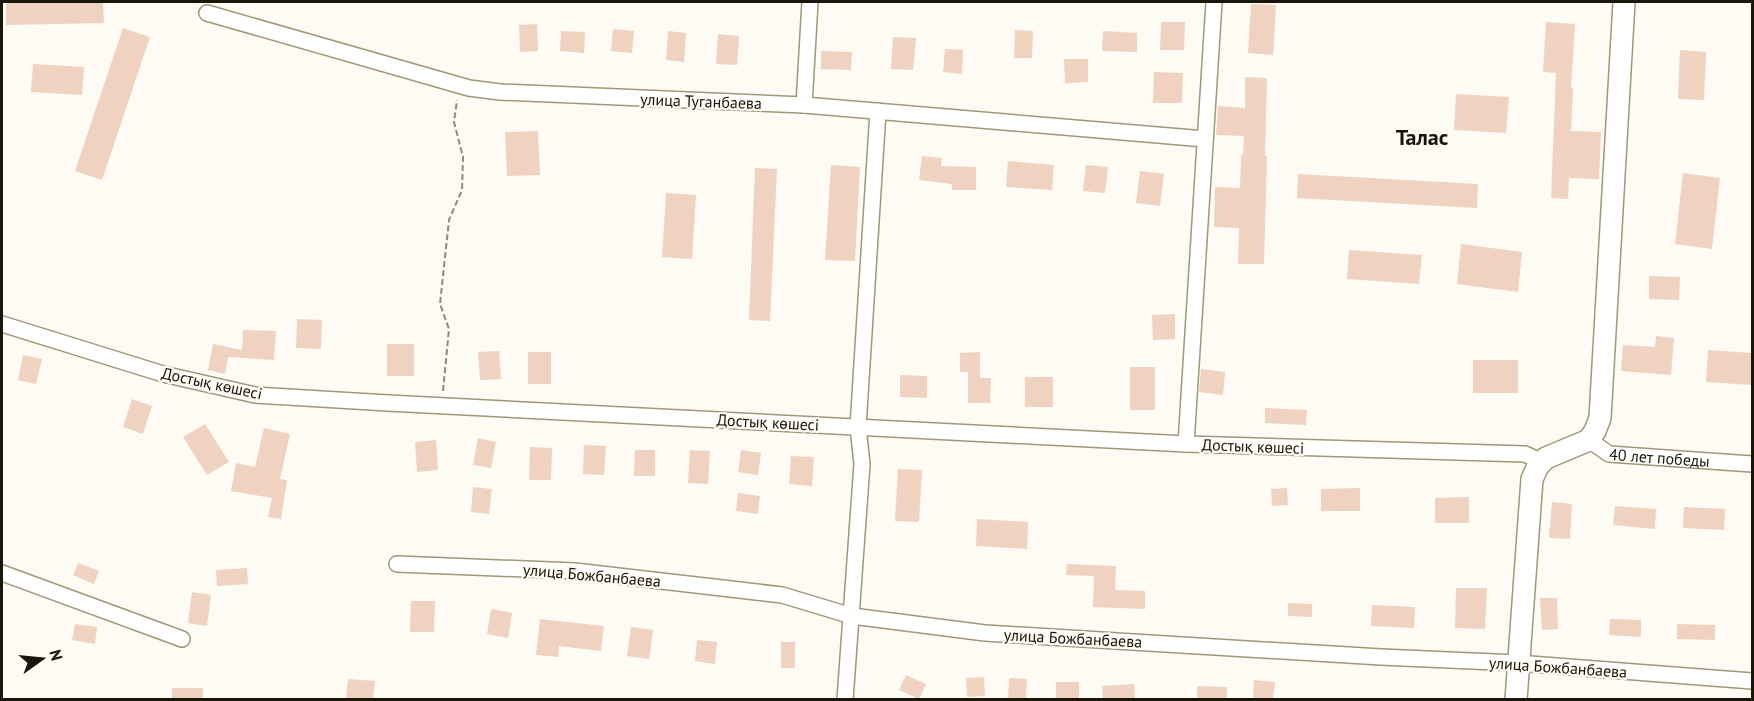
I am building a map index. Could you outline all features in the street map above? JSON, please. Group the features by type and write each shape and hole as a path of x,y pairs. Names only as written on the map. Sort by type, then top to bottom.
{"street":[{"path":"804,105 810,2"},
{"path":"1186,444 1214,2"},
{"path":"1589,440 1600,418 1624,2"},
{"name":"улица Туганбаева","path":"207,13 459,85 500,92 804,105 1205,139"},
{"path":"845,699 862,464 858,427 878,111"},
{"name":"Достық көшесі","path":"2,324 163,374 255,395 1186,444 1525,453 1542,462"},
{"name":"40 лет победы","path":"1542,462 1554,453 1589,440 1609,454 1752,464"},
{"path":"1516,699 1530,489 1532,479 1542,462"},
{"name":"улица Божбанбаева","path":"397,564 587,572 782,595 852,616 985,633 1518,663 1752,681"},
{"path":"2,573 182,639"}],"path":[{"path":"442,406 449,329 440,304 449,220 462,190 463,157 454,123 459,85"}],"building":[{"path":"6,2 103,2 104,23 6,25"},
{"path":"1251,4 1276,5 1273,55 1248,53"},
{"path":"1161,22 1185,22 1184,50 1160,50"},
{"path":"1546,22 1575,24 1571,131 1601,132 1599,179 1569,178 1568,199 1551,198 1556,73 1543,72"},
{"path":"537,24 538,51 520,52 519,25"},
{"path":"123,28 150,37 102,180 75,171"},
{"path":"613,29 634,31 632,53 611,51"},
{"path":"1015,30 1033,31 1032,58 1014,58"},
{"path":"561,31 585,32 584,53 560,51"},
{"path":"668,31 686,33 684,62 666,60"},
{"path":"1103,31 1137,33 1137,52 1102,51"},
{"path":"718,34 739,36 737,65 716,64"},
{"path":"893,37 916,38 913,70 891,69"},
{"path":"945,49 963,50 962,74 943,72"},
{"path":"1680,50 1706,52 1704,100 1678,99"},
{"path":"821,51 852,52 851,70 821,69"},
{"path":"1064,59 1088,59 1088,82 1065,83"},
{"path":"33,64 84,67 82,95 31,92"},
{"path":"1154,72 1183,73 1182,103 1153,103"},
{"path":"1245,77 1267,78 1264,264 1238,264 1239,228 1214,227 1215,187 1240,188 1244,136 1216,135 1218,106 1245,108"},
{"path":"1456,94 1509,97 1506,133 1454,130"},
{"path":"538,131 540,175 507,176 505,132"},
{"path":"922,156 942,158 941,166 976,167 976,190 952,190 952,184 919,180"},
{"path":"1008,161 1054,165 1052,190 1006,187"},
{"path":"831,165 860,167 855,261 825,260"},
{"path":"1086,165 1108,167 1105,193 1083,191"},
{"path":"755,168 777,169 770,321 749,320"},
{"path":"1140,171 1164,174 1160,206 1136,203"},
{"path":"1683,173 1720,178 1712,249 1675,244"},
{"path":"1298,174 1478,184 1477,208 1297,198"},
{"path":"666,193 696,195 692,259 662,257"},
{"path":"1461,244 1522,252 1518,292 1457,284"},
{"path":"1349,250 1422,255 1419,284 1347,279"},
{"path":"1649,276 1680,277 1679,300 1649,299"},
{"path":"1175,314 1175,339 1153,340 1152,315"},
{"path":"297,319 322,320 321,349 296,348"},
{"path":"243,330 276,331 274,360 228,357 225,374 208,370 213,344 242,350"},
{"path":"1656,336 1674,338 1671,375 1621,371 1623,345 1655,347"},
{"path":"387,344 414,344 414,376 387,376"},
{"path":"1708,350 1752,353 1752,385 1706,382"},
{"path":"499,351 501,379 480,380 478,352"},
{"path":"528,352 551,352 551,384 528,384"},
{"path":"980,352 980,378 991,378 990,403 968,403 968,372 960,372 960,353"},
{"path":"23,355 42,359 36,384 18,380"},
{"path":"1473,360 1518,360 1518,393 1473,393"},
{"path":"1130,367 1155,367 1155,410 1130,410"},
{"path":"1201,369 1225,372 1223,395 1199,392"},
{"path":"900,375 927,376 927,398 900,397"},
{"path":"1025,377 1053,377 1053,407 1025,407"},
{"path":"132,399 152,406 143,434 123,427"},
{"path":"1265,408 1307,410 1306,425 1265,423"},
{"path":"205,424 229,462 207,475 183,437"},
{"path":"264,428 290,434 280,479 287,480 281,519 268,517 272,498 231,491 236,463 255,467"},
{"path":"478,438 496,442 491,468 473,465"},
{"path":"436,440 438,470 417,472 415,442"},
{"path":"584,445 606,446 604,475 583,474"},
{"path":"530,447 552,448 551,480 529,480"},
{"path":"635,450 655,450 655,476 634,476"},
{"path":"690,450 710,451 708,484 688,483"},
{"path":"741,450 761,453 758,475 738,472"},
{"path":"791,456 814,457 812,486 789,484"},
{"path":"898,469 922,470 919,522 895,521"},
{"path":"473,487 492,489 489,514 471,512"},
{"path":"1287,488 1288,505 1272,506 1271,489"},
{"path":"1360,488 1360,511 1321,511 1321,489"},
{"path":"738,493 760,496 758,514 736,511"},
{"path":"1469,497 1469,523 1435,523 1435,498"},
{"path":"1552,502 1572,504 1570,539 1549,538"},
{"path":"1615,506 1656,509 1655,529 1613,525"},
{"path":"1684,507 1725,509 1724,530 1683,528"},
{"path":"977,519 1028,522 1027,549 976,546"},
{"path":"78,563 99,571 94,584 73,575"},
{"path":"1067,564 1116,566 1115,590 1145,591 1145,609 1093,607 1094,576 1066,575"},
{"path":"247,568 248,584 217,586 216,570"},
{"path":"1456,588 1487,588 1485,629 1455,628"},
{"path":"192,592 211,595 207,626 188,623"},
{"path":"1540,598 1557,598 1558,629 1542,630"},
{"path":"411,601 435,601 434,632 410,632"},
{"path":"1288,603 1312,604 1312,617 1288,616"},
{"path":"1372,605 1415,607 1414,628 1371,626"},
{"path":"491,609 512,613 508,638 487,634"},
{"path":"540,619 604,626 601,651 559,646 558,657 536,655"},
{"path":"1610,619 1641,620 1641,637 1609,635"},
{"path":"75,624 97,627 95,644 72,640"},
{"path":"1677,624 1715,625 1715,640 1677,639"},
{"path":"631,627 653,630 649,659 627,656"},
{"path":"697,640 717,642 715,664 695,661"},
{"path":"781,642 795,642 795,668 781,668"},
{"path":"906,675 926,684 919,699 899,690"},
{"path":"984,677 985,696 967,697 966,678"},
{"path":"1009,678 1027,679 1026,699 1008,699"},
{"path":"348,679 375,681 373,699 346,699"},
{"path":"1254,680 1275,682 1273,699 1253,699"},
{"path":"1056,682 1079,682 1079,699 1056,699"},
{"path":"1134,684 1135,699 1103,699 1102,686"},
{"path":"1197,686 1227,687 1227,699 1197,699"},
{"path":"172,688 203,688 203,699 172,699"}],"district":[{"name":"Талас","path":"1422,137"}]}
